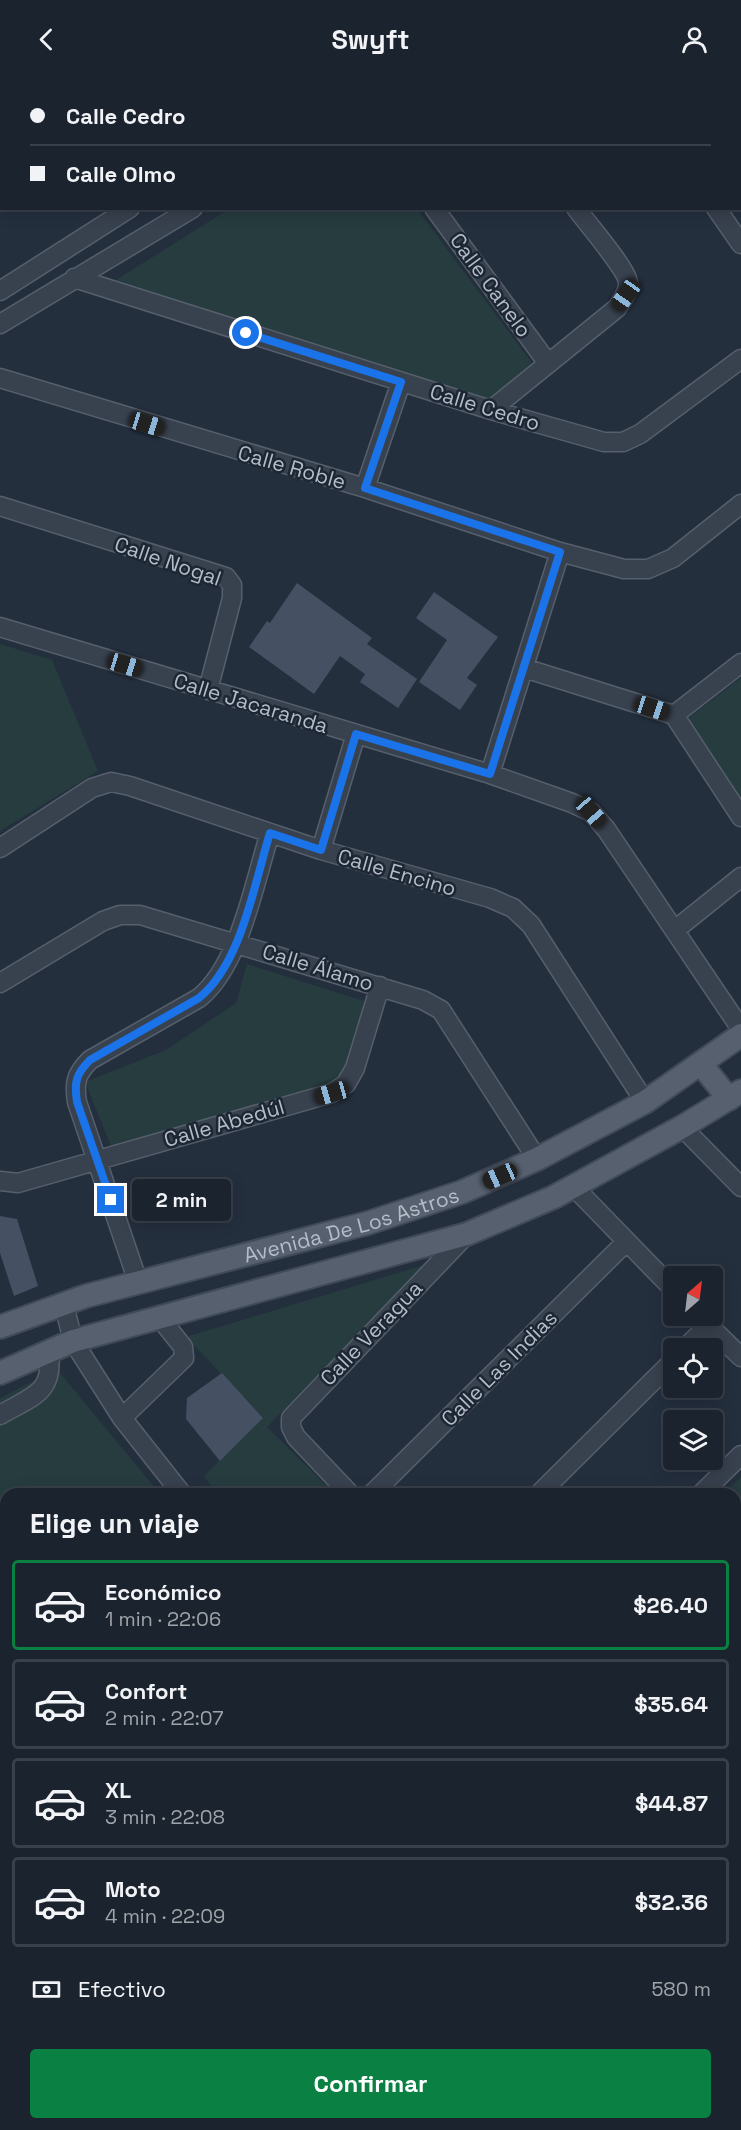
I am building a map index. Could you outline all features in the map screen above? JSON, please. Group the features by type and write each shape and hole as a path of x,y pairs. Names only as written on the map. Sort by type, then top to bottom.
{"main road":[{"name":"Avenida De Los Astros","path":"0,1327 138,1282 368,1223 462,1192 537,1159 645,1102 741,1035"},
{"path":"701,1064 735,1095"},
{"name":"Avenida De Los Astros","path":"0,1372 73,1341 467,1234 573,1186 682,1127 735,1095"}],"street":[{"path":"0,291 127,210"},
{"path":"0,324 190,210"},
{"name":"Calle Canelo","path":"435,210 547,362"},
{"path":"491,410 547,362 617,308 626,295 628,282 577,210"},
{"path":"717,210 741,244"},
{"name":"Calle Cedro","path":"74,278 491,410 604,442 623,442 640,434 741,359"},
{"name":"Calle Roble","path":"0,378 365,488 560,552 624,569 648,569 673,558 741,504"},
{"path":"365,488 401,382"},
{"name":"Calle Nogal","path":"0,506 226,577 232,585 232,598 208,690"},
{"path":"490,774 560,552"},
{"name":"Calle Jacaranda","path":"0,627 490,774 591,812 606,829 741,1029"},
{"path":"674,715 741,663"},
{"path":"524,668 674,715 741,816"},
{"path":"321,850 356,734"},
{"name":"Calle Encino","path":"0,848 92,788 111,782 130,786 321,850 490,898 513,908 531,925 645,1102"},
{"path":"138,1282 77,1102 74,1085 78,1072 90,1060 199,998 215,986 236,943 270,833"},
{"path":"675,930 741,877"},
{"name":"Calle Álamo","path":"0,983 103,921 120,915 140,915 423,1000 441,1010 537,1159"},
{"name":"Calle Abedúl","path":"0,1181 18,1182 332,1093 346,1084 355,1068 380,986"},
{"path":"682,1127 741,1186"},
{"path":"573,1186 663,1279"},
{"name":"Calle Veragua","path":"344,1488 296,1437 291,1427 291,1418 299,1407 467,1234"},
{"name":"Calle Las Indias","path":"378,1488 626,1242"},
{"path":"64,1305 73,1341 122,1418 177,1488"},
{"path":"122,1418 184,1358 183,1347 160,1318"},
{"path":"710,1326 741,1357"},
{"path":"0,1415 41,1390 48,1382 51,1371 49,1352"},
{"path":"545,1488 663,1371"},
{"path":"707,1488 741,1455"}],"green space":[{"path":"227,210 418,210 532,363 488,399 116,280"},
{"path":"0,644 52,660 98,771 0,831"},
{"path":"741,678 741,803 684,721"},
{"path":"247,964 367,1002 345,1079 111,1146 85,1082 166,1050 236,1003"},
{"path":"424,1265 267,1427 329,1488 213,1488 204,1476 263,1417 186,1337"},
{"path":"57,1369 155,1488 0,1488 0,1398"},
{"path":"741,1477 741,1488 729,1488"}],"building":[{"path":"297,583 372,638 367,644 417,679 398,708 360,682 365,674 340,656 314,694 249,647 267,621 270,623"},
{"path":"434,592 498,637 467,678 477,685 460,710 419,682 447,640 416,618"},
{"path":"0,1216 17,1219 38,1286 14,1296 0,1253"},
{"path":"222,1373 263,1418 220,1461 186,1419 187,1398"}],"route":[{"path":"111,1200 77,1102 74,1085 78,1072 90,1060 199,998 215,986 236,943 270,833 321,850 356,734 490,774 560,552 365,488 401,382 246,333"}]}
